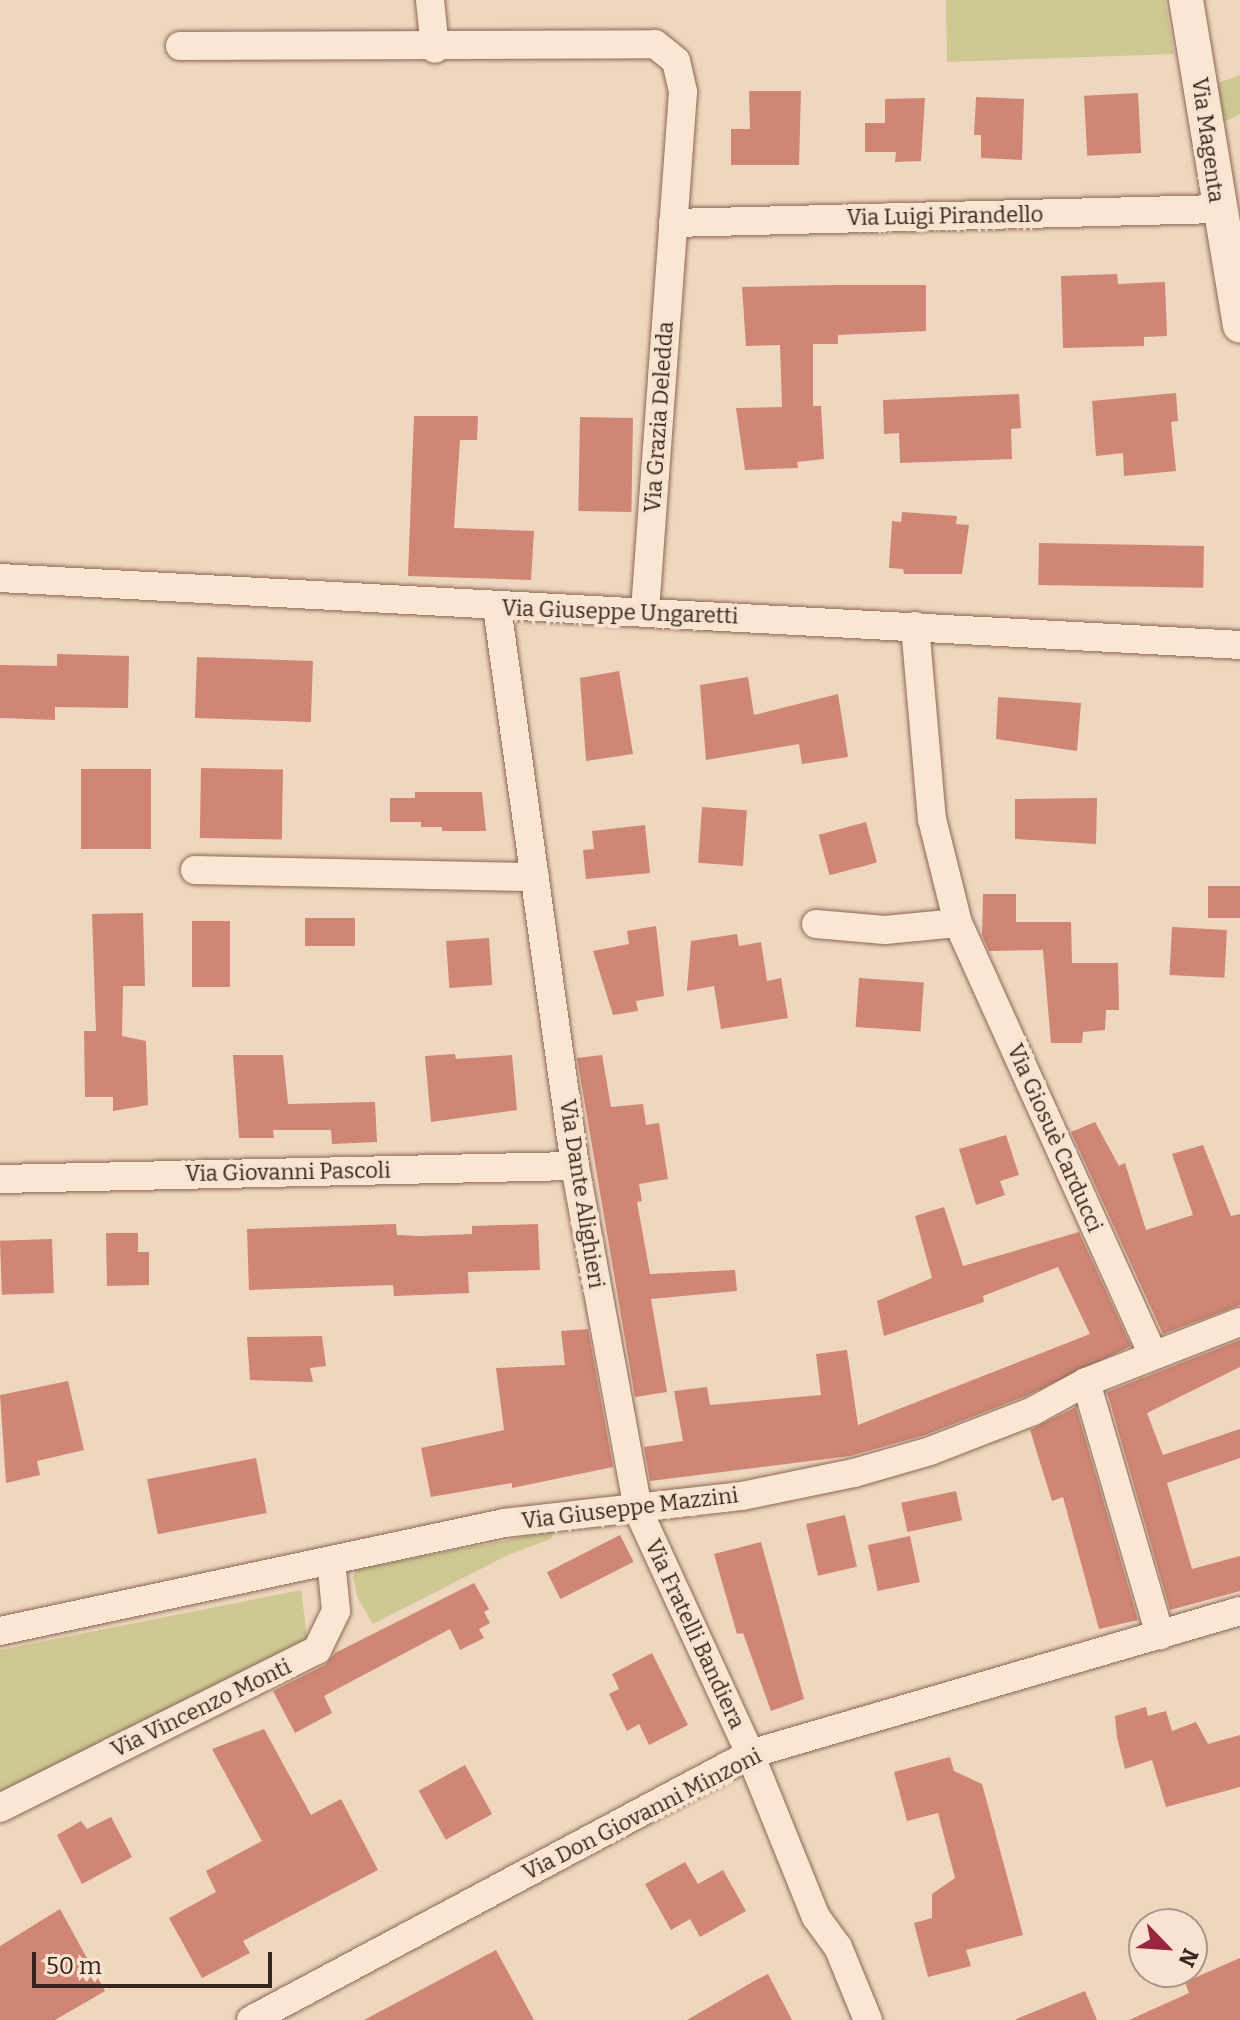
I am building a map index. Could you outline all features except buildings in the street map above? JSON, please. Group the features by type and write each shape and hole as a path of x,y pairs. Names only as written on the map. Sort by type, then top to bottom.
{"street":[{"path":"430,0 435,49"},
{"name":"Via Magenta","path":"1186,0 1218,209 1240,326"},
{"name":"Via Grazia Deledda","path":"180,46 435,49 655,44 676,61 683,92 645,611"},
{"name":"Via Luigi Pirandello","path":"673,223 1218,209"},
{"name":"Via Giuseppe Ungaretti","path":"0,578 1240,645"},
{"name":"Via Dante Alighieri","path":"497,607 575,1166 638,1510"},
{"name":"Via Giosuè Carducci","path":"915,626 932,819 940,868 958,923 1153,1354"},
{"path":"195,870 535,877"},
{"path":"816,924 885,930 958,923"},
{"name":"Via Giovanni Pascoli","path":"0,1179 575,1166"},
{"name":"Via Giuseppe Mazzini","path":"0,1631 504,1523 638,1510 854,1473 930,1451 1033,1411 1086,1382 1240,1322"},
{"path":"1086,1382 1160,1635"},
{"name":"Via Fratelli Bandiera","path":"638,1510 750,1754 816,1917 838,1947 868,2020"},
{"name":"Via Vincenzo Monti","path":"0,1808 317,1650 332,1629 336,1611 331,1560"},
{"name":"Via Don Giovanni Minzoni","path":"251,2020 750,1754 1240,1611"}],"shaded area":[{"path":"946,0 1165,0 1174,54 947,62"},
{"path":"1240,75 1240,114 1222,123 1218,83"},
{"path":"554,1531 551,1539 508,1555 373,1624 358,1599 353,1577 357,1569"},
{"path":"301,1590 308,1646 0,1793 0,1650"}]}
